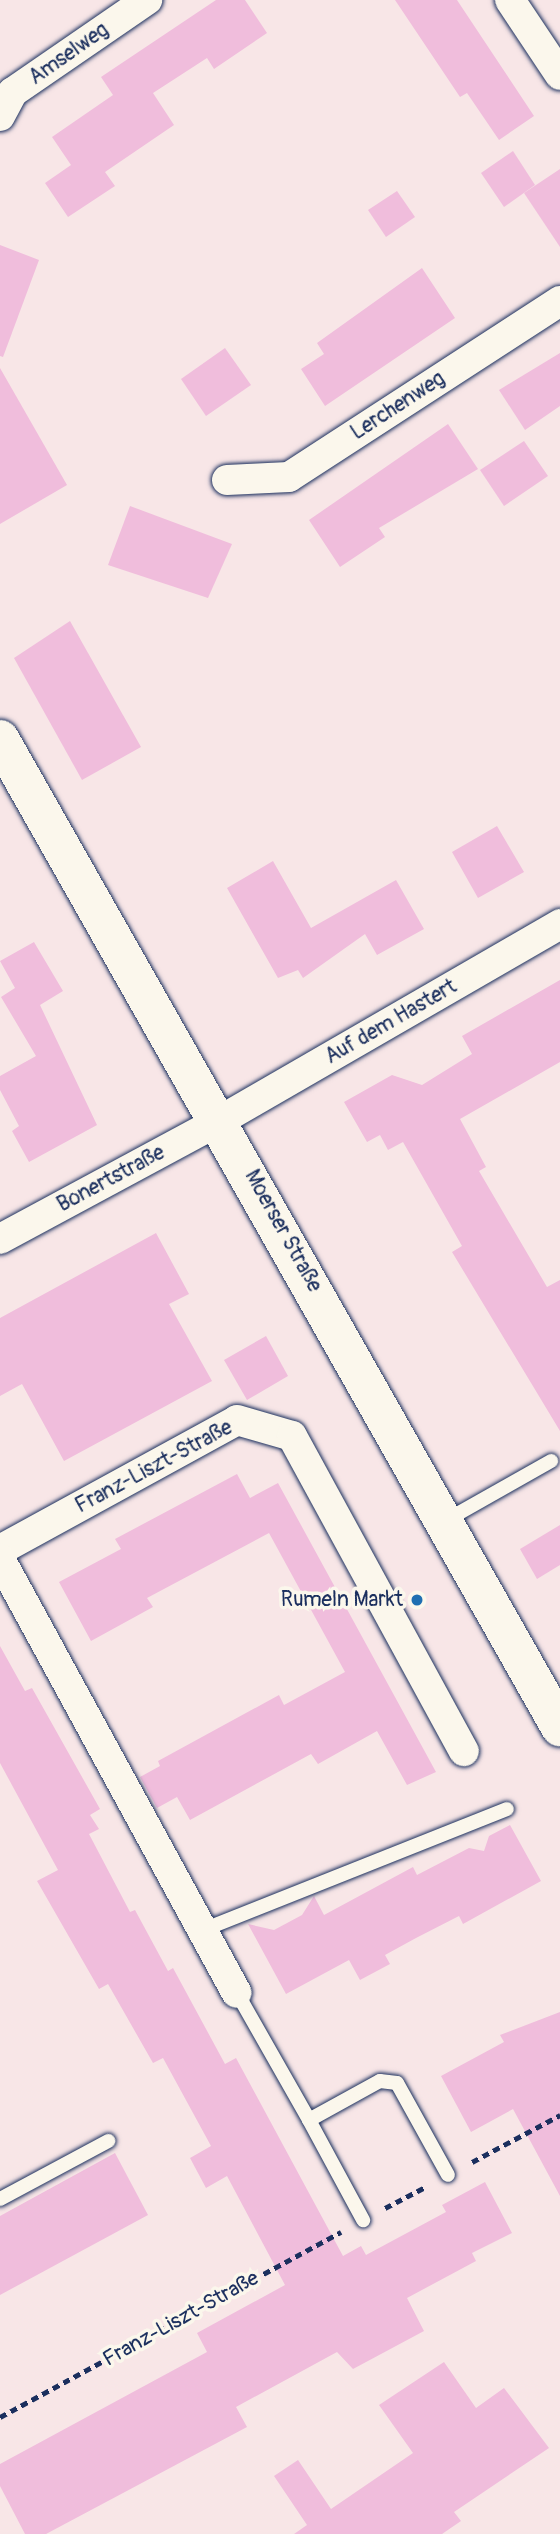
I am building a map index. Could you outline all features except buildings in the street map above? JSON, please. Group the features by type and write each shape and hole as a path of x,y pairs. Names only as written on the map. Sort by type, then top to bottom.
{"main road":[{"name":"Moerser Straße","path":"0,739 221,1120 560,1727"}],"street":[{"name":"Amselweg","path":"0,116 13,92 147,0"},
{"path":"510,0 560,75"},
{"name":"Lerchenweg","path":"226,480 289,477 560,301"},
{"name":"Auf dem Hastert","path":"221,1120 560,924"},
{"name":"Bonertstraße","path":"0,1239 221,1120"},
{"name":"Franz-Liszt-Straße","path":"0,1550 237,1420 292,1436 464,1751"},
{"path":"0,1559 237,1993"}],"lane":[{"path":"445,1521 551,1461"},
{"path":"203,1930 508,1809"},
{"path":"237,1993 363,2220"},
{"path":"309,2120 380,2081 397,2083 448,2175"},
{"path":"0,2199 108,2141"}],"path":[{"name":"Franz-Liszt-Straße","path":"0,2417 363,2220"}],"place":[{"name":"Rumeln Markt","path":"417,1600"}]}
